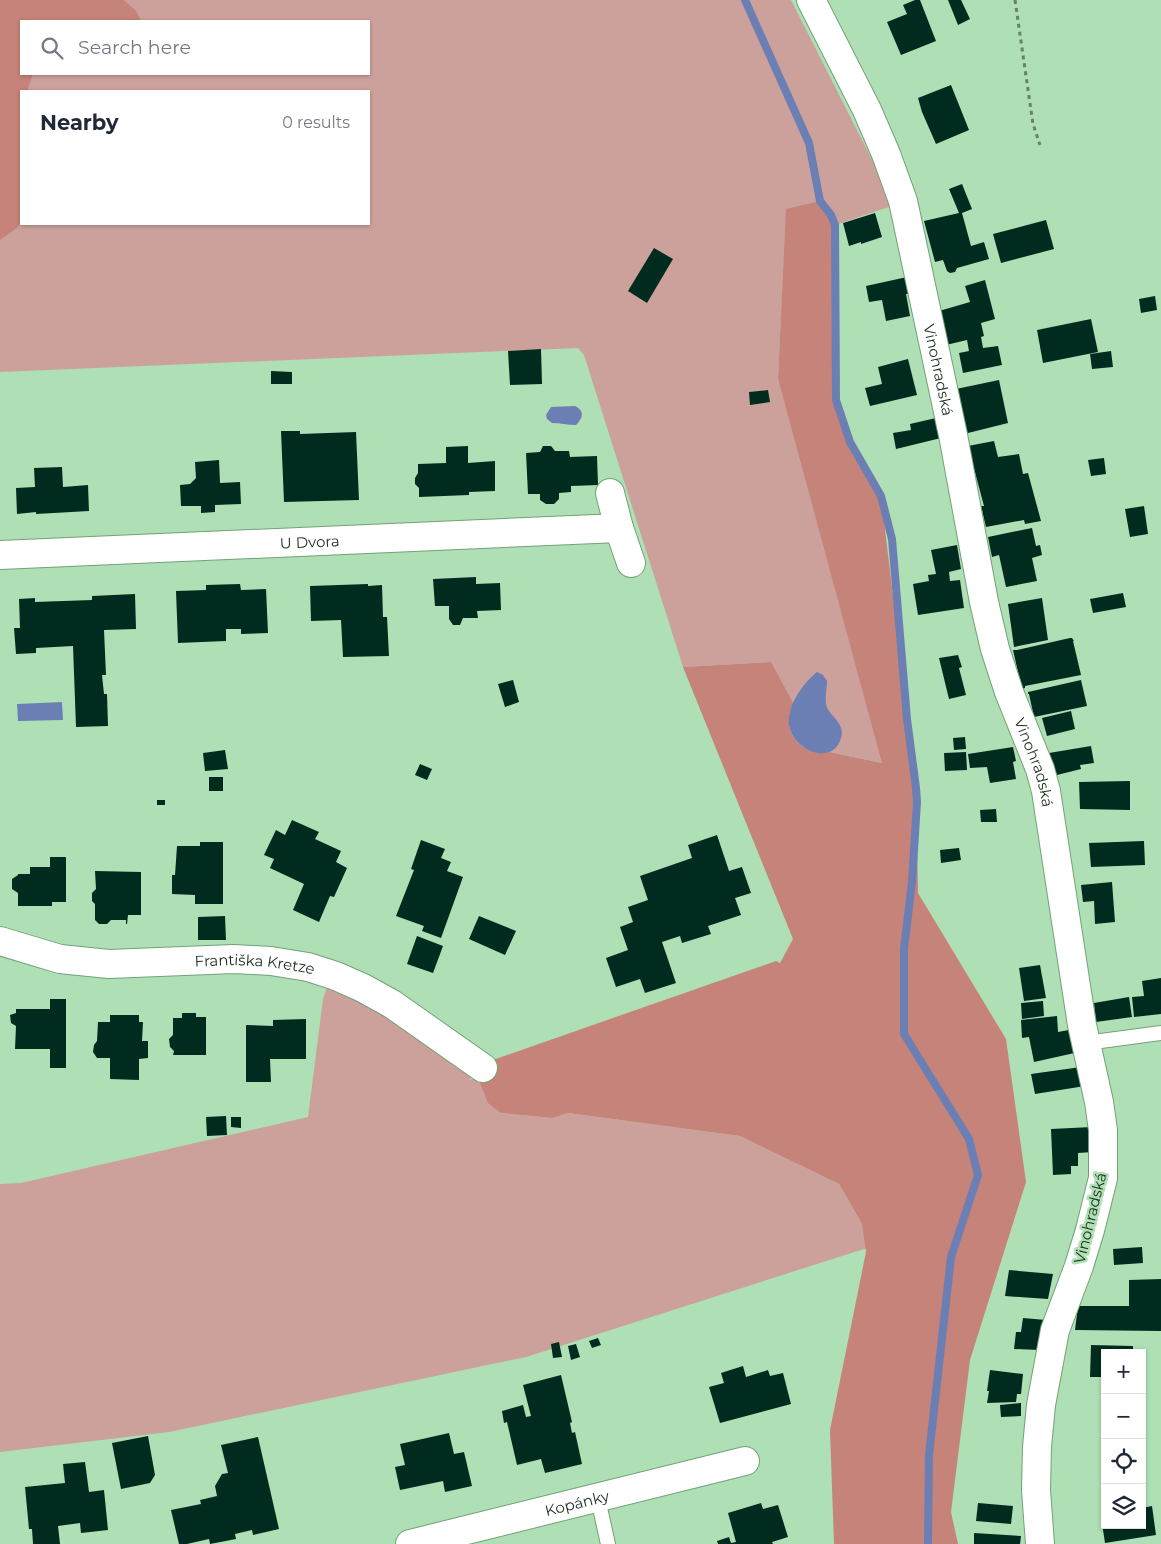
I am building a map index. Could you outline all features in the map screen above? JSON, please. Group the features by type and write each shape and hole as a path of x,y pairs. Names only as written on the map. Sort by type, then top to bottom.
{"street":[{"name":"Vinohradská","path":"811,0 867,110 903,201 953,435 984,602 995,649 1009,692 1040,769 1046,791 1079,1006 1103,1130 1103,1178 1079,1266 1055,1330 1041,1405 1037,1447 1036,1490 1040,1544"},
{"path":"610,493 631,563"},
{"name":"U Dvora","path":"0,555 619,528"},
{"name":"Františka Kretze","path":"0,941 60,960 109,964 234,959 271,961 308,967 336,976 392,1004 483,1068"},
{"name":"Kopánky","path":"410,1544 745,1461"}],"lane":[{"path":"1086,1043 1161,1033"},
{"path":"598,1498 608,1544"}],"path":[{"path":"1015,0 1033,124 1040,145"}],"shaded area":[{"path":"0,0 124,0 136,11 140,20 20,20 20,75 33,75 27,90 20,90 20,224 17,228 0,240"},
{"path":"79,0 791,0 895,205 835,225 785,237 778,379 883,763 829,752 814,752 801,745 792,734 789,720 790,705 771,662 683,667 584,355 578,348 0,372 0,85 20,75 370,75 370,20 62,20"},
{"path":"820,201 835,225 836,400 850,442 881,496 916,788 918,893 1006,1039 1026,1182 970,1360 951,1512 958,1544 834,1544 830,1430 866,1252 862,1224 839,1184 740,1136 568,1113 553,1118 501,1113 488,1103 478,1078 487,1062 776,961 780,963 793,939 683,667 771,662 793,703 789,716 789,726 791,733 800,745 821,753 829,752 882,763 778,379 786,209"},
{"path":"328,984 370,1001 475,1075 469,1080 478,1078 501,1113 553,1118 568,1113 740,1136 839,1184 867,1233 867,1248 526,1357 169,1432 0,1452 0,1184 21,1183 308,1117 323,999"}],"water":[{"path":"575,406 582,412 580,420 576,425 552,423 547,419 546,415 551,407"},
{"path":"817,672 823,675 827,681 827,708 839,723 842,732 837,746 831,751 824,753 816,753 801,745 791,732 789,724 791,707 795,699 805,684"},
{"path":"62,702 63,720 18,721 17,704"}],"building":[{"path":"920,0 936,41 901,55 887,22 907,14 903,5"},
{"path":"948,0 961,0 970,19 958,25"},
{"path":"951,85 969,130 936,144 918,98"},
{"path":"962,184 972,209 962,213 971,246 984,242 989,259 957,268 955,272 950,273 947,271 943,260 935,262 924,221 959,213 949,189"},
{"path":"875,213 882,237 849,246 843,223"},
{"path":"1046,220 1054,249 1001,263 993,234"},
{"path":"654,248 673,259 647,303 628,291"},
{"path":"907,277 910,294 906,294 910,316 886,321 882,300 869,302 866,286"},
{"path":"985,280 995,319 981,323 984,336 981,337 983,348 998,346 1002,365 963,373 959,353 969,351 967,340 946,345 939,311 970,302 965,286"},
{"path":"1155,296 1157,310 1141,313 1139,299"},
{"path":"1091,319 1098,352 1043,363 1037,330"},
{"path":"541,349 542,384 510,385 508,351"},
{"path":"1111,351 1113,367 1092,369 1090,354"},
{"path":"908,359 917,395 870,406 865,388 882,384 878,367"},
{"path":"271,371 292,372 292,384 271,384"},
{"path":"999,380 1008,423 964,434 956,389"},
{"path":"768,390 770,402 750,405 749,392"},
{"path":"936,418 941,438 896,449 893,433 911,430 910,424"},
{"path":"281,431 300,431 300,434 356,432 359,500 284,502"},
{"path":"994,441 998,457 1019,454 1023,474 1028,473 1041,521 1025,524 1024,520 986,527 981,506 984,506 968,446"},
{"path":"468,446 468,463 495,461 495,491 469,492 469,495 419,497 419,488 415,484 418,464 446,463 446,447"},
{"path":"543,446 551,446 555,451 569,451 570,457 597,456 598,485 571,486 571,492 559,493 559,499 554,504 546,504 540,500 540,494 528,494 526,453 540,452"},
{"path":"1104,458 1106,474 1091,476 1088,460"},
{"path":"219,460 220,483 240,482 241,504 215,505 215,512 201,513 201,506 181,506 180,485 190,484 196,478 195,462"},
{"path":"62,467 63,487 88,485 89,511 17,514 16,488 35,487 34,468"},
{"path":"1144,506 1148,534 1130,537 1125,509"},
{"path":"1032,528 1036,546 1040,545 1042,555 1032,558 1037,581 1006,587 999,555 992,557 988,537"},
{"path":"957,545 961,569 949,572 950,581 960,580 964,608 918,615 913,584 929,581 928,575 936,574 931,550"},
{"path":"476,577 476,584 500,583 501,610 477,611 478,618 463,618 460,625 453,625 449,619 449,606 435,606 433,579"},
{"path":"240,584 241,590 266,589 268,633 241,634 241,629 226,629 226,641 178,643 176,591 206,590 206,585"},
{"path":"368,584 368,586 382,585 383,617 387,617 389,656 343,657 341,620 311,621 310,586"},
{"path":"1123,593 1126,607 1093,613 1090,599"},
{"path":"135,594 136,629 104,630 106,675 102,675 104,694 107,694 108,726 76,727 73,646 36,648 36,653 16,654 14,628 20,628 19,599 35,598 35,602 92,600 92,596"},
{"path":"1042,598 1048,640 1014,647 1008,604"},
{"path":"1070,638 1074,641 1081,675 1025,686 1025,688 1021,689 1013,650"},
{"path":"958,655 962,667 959,668 966,695 949,699 939,658"},
{"path":"513,680 519,702 505,707 498,684"},
{"path":"1081,680 1087,706 1034,717 1028,692"},
{"path":"1071,711 1075,729 1047,736 1042,718"},
{"path":"965,737 966,749 954,750 953,738"},
{"path":"1091,746 1094,763 1080,765 1081,769 1057,775 1049,753"},
{"path":"1013,747 1016,761 1013,762 1016,779 990,783 987,767 970,768 968,754"},
{"path":"225,750 228,769 205,771 203,753"},
{"path":"966,752 967,770 945,771 944,753"},
{"path":"420,764 432,769 427,780 415,775"},
{"path":"209,777 223,777 223,791 209,791"},
{"path":"1130,781 1130,810 1080,809 1079,782"},
{"path":"157,800 165,800 165,805 157,805"},
{"path":"996,809 997,822 981,822 980,810"},
{"path":"292,820 319,832 315,839 341,851 336,862 347,868 334,897 330,896 319,922 293,910 304,884 270,868 274,859 264,855 276,830 285,835"},
{"path":"717,835 729,871 742,867 751,893 735,898 741,915 708,926 711,934 682,943 680,936 662,942 676,983 645,993 640,979 616,987 606,958 628,950 620,927 633,922 628,907 648,900 640,876 692,858 688,845"},
{"path":"421,840 445,849 441,858 451,862 447,871 463,877 441,938 422,931 424,926 396,916 414,870 411,869"},
{"path":"1144,841 1145,865 1091,867 1089,843"},
{"path":"200,842 223,842 223,904 195,904 195,895 172,894 172,875 175,875 177,846 200,846"},
{"path":"959,848 961,860 941,863 940,850"},
{"path":"50,857 66,857 66,902 52,902 52,906 18,906 18,893 12,889 12,879 18,874 30,874 30,867 50,867"},
{"path":"95,871 141,872 141,915 128,915 127,924 126,920 111,920 107,924 99,924 95,920 95,904 92,901 92,893 96,889"},
{"path":"1112,882 1115,922 1095,924 1094,901 1083,902 1081,885"},
{"path":"225,916 226,940 198,940 198,917"},
{"path":"479,916 516,931 505,955 469,939"},
{"path":"417,936 443,946 433,973 407,964"},
{"path":"1040,965 1046,998 1024,1001 1019,968"},
{"path":"1161,978 1161,1014 1134,1017 1132,997 1144,996 1142,981"},
{"path":"1129,997 1132,1017 1096,1022 1094,1003"},
{"path":"50,999 66,999 66,1068 50,1068 50,1049 15,1049 16,1026 11,1023 10,1015 16,1013 16,1009 50,1009"},
{"path":"1043,1001 1044,1016 1022,1019 1021,1003"},
{"path":"182,1013 196,1013 196,1017 206,1017 206,1055 173,1055 174,1051 170,1047 169,1039 173,1035 173,1018 182,1018"},
{"path":"110,1015 139,1015 139,1022 143,1022 142,1041 148,1041 148,1058 139,1059 139,1080 110,1079 110,1058 97,1058 93,1052 97,1041 98,1022 110,1022"},
{"path":"1057,1016 1058,1032 1074,1029 1079,1052 1034,1062 1029,1037 1022,1038 1021,1020"},
{"path":"306,1019 306,1059 270,1059 271,1082 246,1082 246,1025 273,1026 273,1020"},
{"path":"1081,1067 1085,1086 1035,1094 1031,1074"},
{"path":"226,1116 227,1135 207,1136 206,1117"},
{"path":"231,1117 241,1117 241,1128 231,1127"},
{"path":"1092,1127 1093,1152 1078,1153 1078,1166 1071,1166 1071,1174 1053,1175 1051,1129"},
{"path":"1142,1247 1143,1263 1114,1265 1113,1249"},
{"path":"1009,1270 1053,1274 1048,1299 1005,1296"},
{"path":"1161,1279 1161,1331 1075,1330 1078,1306 1129,1306 1129,1280"},
{"path":"1023,1318 1046,1320 1040,1350 1014,1349 1016,1332 1021,1332"},
{"path":"598,1338 601,1345 592,1348 589,1341"},
{"path":"559,1342 562,1357 553,1358 551,1344"},
{"path":"576,1344 580,1357 571,1360 568,1346"},
{"path":"1091,1345 1133,1346 1133,1349 1101,1349 1101,1377 1090,1377"},
{"path":"743,1366 746,1377 768,1370 770,1376 783,1373 791,1404 720,1423 709,1387 724,1383 721,1373"},
{"path":"990,1370 1023,1374 1021,1394 1017,1394 1016,1402 987,1403"},
{"path":"561,1375 572,1422 570,1423 572,1433 575,1432 582,1464 545,1473 541,1459 517,1465 507,1422 504,1423 502,1411 523,1405 526,1417 531,1416 523,1385"},
{"path":"1021,1403 1021,1416 1001,1417 1000,1405"},
{"path":"449,1433 454,1454 464,1452 472,1486 445,1492 443,1481 400,1490 395,1467 405,1465 400,1444"},
{"path":"148,1436 155,1475 150,1483 121,1489 112,1443"},
{"path":"258,1437 279,1529 253,1535 252,1530 235,1534 236,1539 210,1544 209,1539 179,1544 171,1510 201,1504 200,1500 217,1496 215,1486 222,1474 228,1473 221,1445"},
{"path":"85,1462 89,1492 104,1490 108,1530 81,1533 80,1523 58,1526 60,1544 33,1544 32,1529 29,1529 25,1487 65,1483 63,1464"},
{"path":"761,1503 763,1509 778,1505 788,1537 772,1542 773,1544 718,1544 717,1541 729,1537 731,1543 736,1542 728,1513"},
{"path":"978,1503 1013,1506 1011,1524 976,1521"},
{"path":"1152,1506 1156,1535 1105,1543 1103,1529 1146,1529 1146,1507"},
{"path":"974,1533 1021,1536 1020,1544 974,1544"}],"waterway":[{"path":"745,0 809,143 820,201 831,215 835,225 836,400 850,442 881,496 892,539 907,719 917,802 912,882 904,949 904,1034 969,1139 978,1175 951,1257 929,1455 928,1544"}]}
